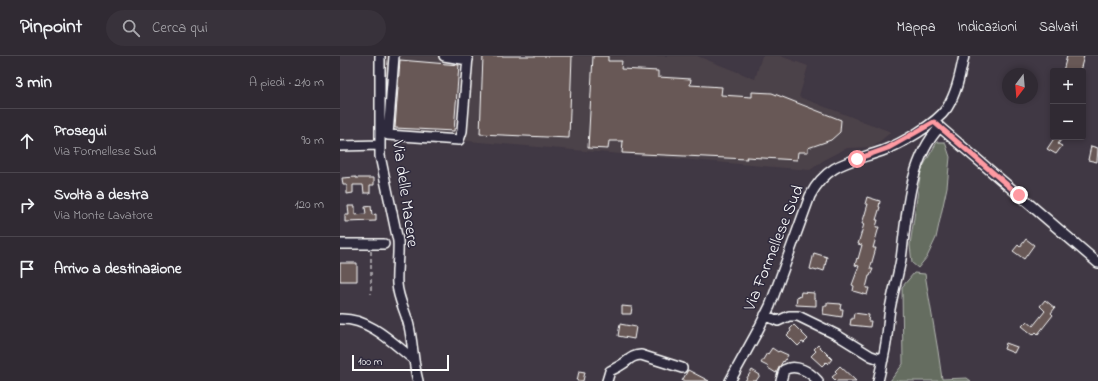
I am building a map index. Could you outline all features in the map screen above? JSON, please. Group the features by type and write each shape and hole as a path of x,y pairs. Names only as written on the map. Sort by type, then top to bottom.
{"street":[{"name":"Via delle Macere","path":"380,56 381,161 398,241 396,271 398,290 412,340 413,359 418,381"},
{"path":"394,56 388,135 459,140 462,131 468,58 444,56"},
{"name":"Via Formellese Sud","path":"734,379 770,306 810,196 818,184 824,176 847,162 888,148 937,125 954,95 964,56"},
{"path":"878,381 883,360 890,309 898,273 913,177 921,155 937,125 1098,263"},
{"path":"340,146 380,145"},
{"path":"340,244 384,244"},
{"path":"765,315 778,321 789,316 798,316 837,335 871,356 883,360"},
{"path":"340,319 348,319 368,326 379,332 413,359"},
{"path":"607,381 610,371 630,357 635,356 641,355 682,368"},
{"path":"781,381 784,370 794,368 802,369 810,373 818,381"}],"path":[{"path":"371,251 371,294"}],"shaded area":[{"path":"383,56 697,56 755,79 762,56 780,56 808,66 799,97 891,132 873,147 847,148 827,158 810,170 385,134 382,129"}],"green space":[{"path":"937,142 945,142 950,157 947,187 936,238 927,257 918,268 912,263 910,245 921,170"},
{"path":"914,273 925,274 942,379 967,378 971,381 890,381 903,364 902,287"}],"building":[{"path":"483,56 572,56 569,138 480,134"},
{"path":"593,56 608,56 608,61 622,61 621,69 658,71 658,77 691,79 690,85 722,87 721,95 752,97 752,92 772,93 841,120 840,132 831,140 808,148 808,152 798,152 797,160 622,153 623,141 609,141 608,149 588,148"},
{"path":"1067,56 1084,56 1081,68 1064,68"},
{"path":"400,60 459,65 454,131 395,128"},
{"path":"1053,140 1061,140 1058,144 1062,146 1056,154 1047,149"},
{"path":"1091,146 1098,148 1097,162 1088,160"},
{"path":"342,178 374,178 374,185 370,185 370,193 364,193 363,185 353,185 353,193 347,194 347,185 343,185"},
{"path":"867,197 880,201 880,207 876,220 878,220 876,227 879,227 873,248 876,248 870,269 873,269 869,276 866,288 869,288 867,295 853,291 854,286 852,285 859,266 855,265 862,245 858,244 868,204 865,204"},
{"path":"348,206 355,206 355,215 366,214 365,207 371,206 372,215 376,214 376,221 345,222 345,215 349,215"},
{"path":"1026,239 1034,245 1024,259 1013,251 1018,245 1020,247"},
{"path":"814,253 827,257 824,271 810,269"},
{"path":"340,263 357,263 357,281 340,281"},
{"path":"801,292 814,293 816,306 796,305 797,296 800,297"},
{"path":"1045,300 1055,308 1051,313 1053,315 1038,334 1036,332 1033,335 1022,326 1027,321 1033,326 1045,311 1040,306"},
{"path":"827,303 841,304 840,309 843,309 842,317 823,314 824,306 827,306"},
{"path":"622,306 632,307 631,314 622,314"},
{"path":"854,313 869,315 868,321 871,321 870,327 850,325"},
{"path":"620,324 636,327 634,339 618,336"},
{"path":"794,325 808,339 798,346 787,335"},
{"path":"1006,343 1017,347 1014,353 1004,349"},
{"path":"818,345 832,359 828,364 826,362 822,366 811,356 816,351 814,349"},
{"path":"772,348 778,352 779,351 788,355 776,373 761,363"},
{"path":"840,366 856,381 836,381 832,377 837,373 835,371"},
{"path":"688,370 709,381 682,381"},
{"path":"752,370 760,375 756,381 745,381"},
{"path":"579,371 585,372 583,381 577,381"}],"route":[{"path":"857,159 880,152 906,139 934,122 1019,195"}]}
